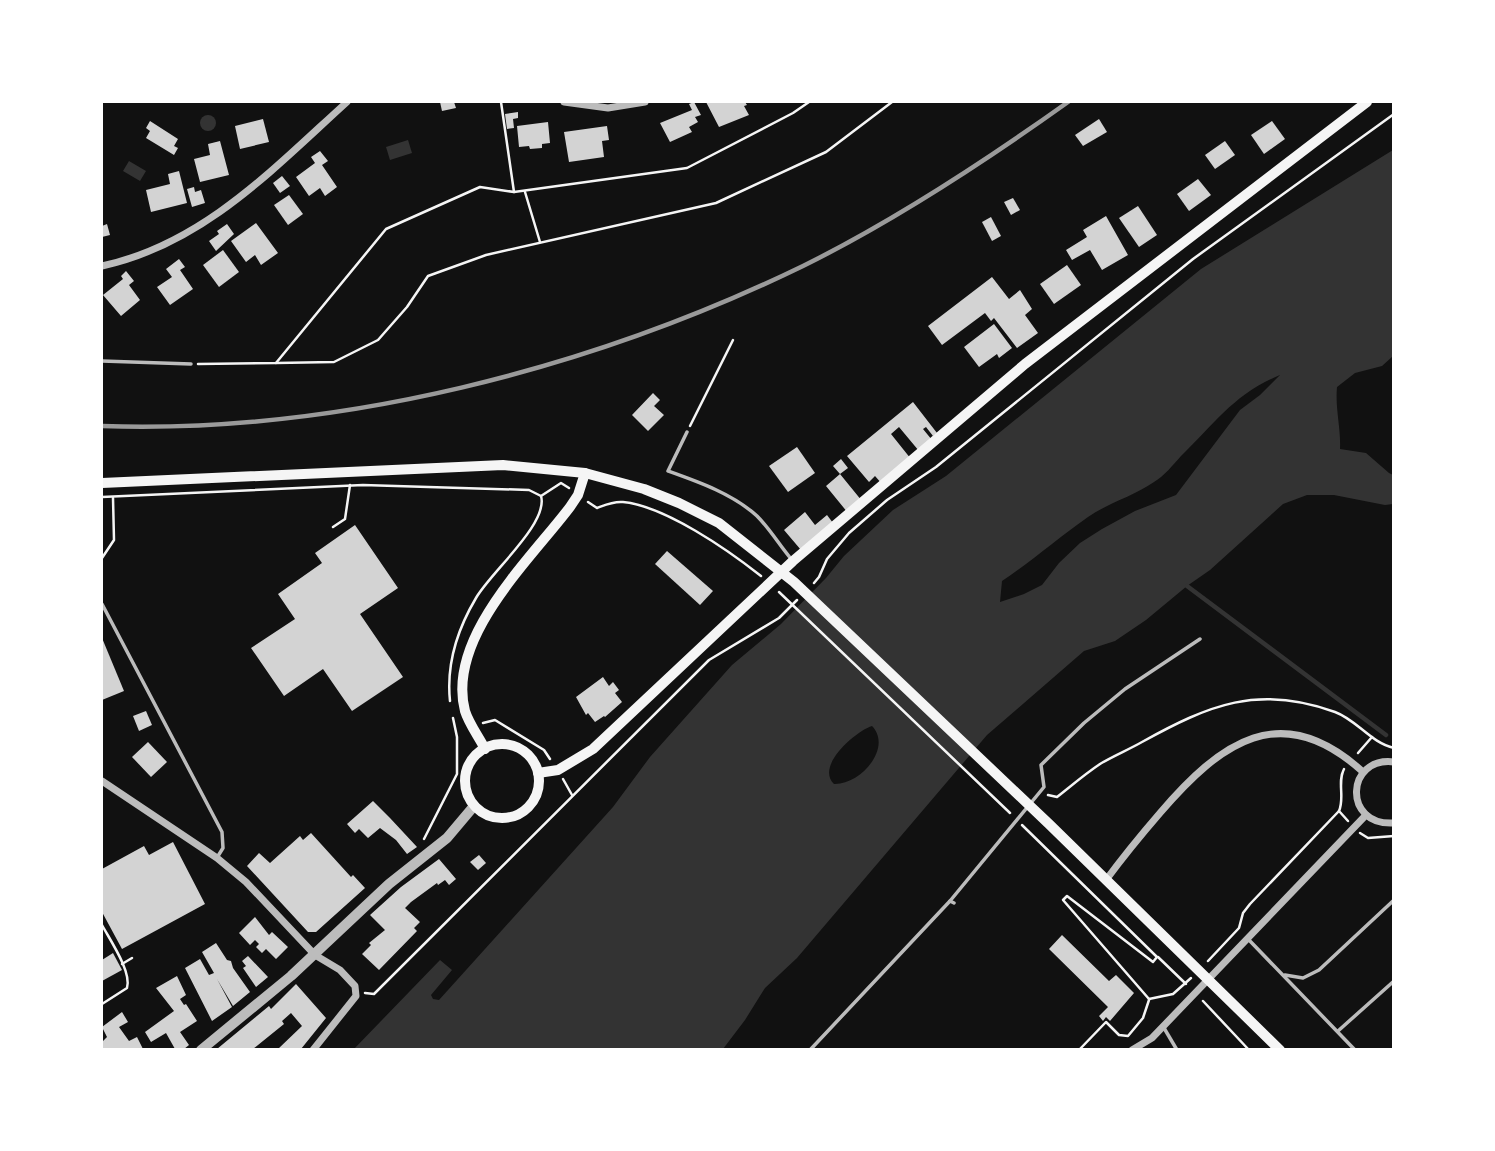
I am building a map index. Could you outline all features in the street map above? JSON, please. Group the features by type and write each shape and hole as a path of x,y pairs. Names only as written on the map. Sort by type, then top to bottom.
{"main road":[{"path":"538,773 558,770 593,749 793,561 1042,350 1367,102"},
{"path":"102,483 503,465 585,473 644,489 679,503 719,523 794,582 1199,966 1280,1049"},
{"path":"485,749 466,713 463,694 463,679 470,645 500,596 578,495 585,473"},
{"path":"501,744 516,747 529,756 538,773 535,798 530,805 510,818 492,817 474,806 467,793 466,774 473,759 485,749 501,744"}],"street":[{"path":"102,266 173,241 222,212 260,183 346,102"},
{"path":"564,102 608,108 645,102"},
{"path":"1106,880 1182,788 1208,763 1240,742 1280,734 1303,737 1339,752 1363,772"},
{"path":"1394,762 1382,761 1363,772 1356,790 1360,809 1366,816 1375,822 1394,823"},
{"path":"102,780 217,858 246,882 316,955 340,970 355,986 357,992 313,1049"},
{"path":"201,1049 316,955 389,884 447,838 474,806"},
{"path":"1132,1049 1152,1038 1366,816"}],"lane":[{"path":"102,361 191,364"},
{"path":"687,432 668,471 711,487 737,501 758,517 793,561"},
{"path":"102,604 222,832 223,848 217,858"},
{"path":"810,1049 952,902 1044,786 1041,765 1084,723 1125,690 1200,639"},
{"path":"1283,975 1303,978 1319,970 1394,900"},
{"path":"1247,939 1355,1049"},
{"path":"1338,1031 1394,981"},
{"path":"1163,1026 1177,1049"}],"path":[{"path":"501,102 514,192"},
{"path":"275,363 386,229 481,187 514,192 687,168 809,102"},
{"path":"191,364 334,362 378,340 407,307 428,276 486,255 716,202 825,152 892,102"},
{"path":"811,585 820,577 827,559 849,533 887,500 936,467 1194,259 1394,114"},
{"path":"524,191 540,242"},
{"path":"687,432 733,340"},
{"path":"333,527 345,519 351,472"},
{"path":"541,496 561,483 597,509 620,502 640,505 670,519 743,562 767,581"},
{"path":"102,497 350,486 528,490 541,496 541,513 535,525 490,577 476,598 456,640 449,676 450,702"},
{"path":"102,558 114,540 113,497"},
{"path":"775,588 1179,977"},
{"path":"357,992 374,994 709,660 779,618 803,593"},
{"path":"1047,795 1057,797 1099,765 1184,719 1204,710 1239,701 1284,700 1336,712 1380,743 1394,748"},
{"path":"423,843 457,774 457,737 453,716"},
{"path":"457,737 478,724 495,720 544,750 572,795"},
{"path":"1149,999 1181,989 1199,966 1239,928 1242,913 1339,811"},
{"path":"1014,833 1022,823"},
{"path":"1354,827 1368,838 1394,836"},
{"path":"1149,999 1063,900 1068,896 1153,962 1157,957"},
{"path":"102,925 129,982 127,988 102,1004"},
{"path":"122,964 132,958"},
{"path":"1079,1049 1105,1022 1119,1035 1128,1036 1143,1018 1149,999"},
{"path":"1210,1007 1249,1049"}],"shaded area":[{"path":"205,115 211,115 216,123 214,129 205,131 200,126 200,120"},
{"path":"408,140 412,153 390,160 386,147"},
{"path":"1393,150 1393,356 1382,366 1355,373 1337,387 1337,395 1340,449 1366,453 1393,475 1393,504 1385,505 1334,495 1307,495 1283,504 1210,570 1146,620 1115,641 1084,651 987,735 797,958 765,988 723,1049 353,1050 440,960 452,970 431,995 433,999 439,1000 613,807 650,757 732,665 781,624 844,556 893,510 946,476 1201,269","holes":["1280,375 1240,410 1176,495 1135,511 1102,529 1080,543 1059,563 1042,585 1000,602 1002,581 1088,517 1158,480 1238,400 1264,382","872,726 879,744 871,764 854,778 834,784 830,777 833,759 848,742"]},
{"path":"129,161 146,171 140,181 123,171"}],"building":[{"path":"440,102 454,102 456,108 442,111"},
{"path":"694,102 701,115 695,117 698,122 689,127 692,132 670,142 660,123 692,110 689,104"},
{"path":"706,102 745,102 747,105 744,106 749,115 719,127"},
{"path":"518,112 518,118 513,119 514,128 507,129 505,114"},
{"path":"263,119 269,142 240,149 235,126"},
{"path":"1099,119 1107,132 1083,146 1075,135"},
{"path":"150,121 178,139 174,146 178,148 174,155 146,138 150,131 146,128"},
{"path":"1272,121 1285,139 1264,154 1251,135"},
{"path":"548,122 550,143 542,144 542,148 519,147 517,126"},
{"path":"607,126 609,140 602,141 604,157 569,162 564,132"},
{"path":"220,141 229,175 200,182 194,159 210,155 208,144"},
{"path":"1225,141 1235,155 1215,169 1205,155"},
{"path":"320,151 328,161 322,165 337,187 325,196 320,188 309,196 296,177 315,163 311,157"},
{"path":"179,171 187,203 151,212 146,190 170,184 168,174"},
{"path":"282,176 290,186 280,193 273,183"},
{"path":"1198,179 1211,195 1189,211 1177,194"},
{"path":"194,187 195,192 201,190 205,203 192,207 187,189"},
{"path":"289,195 303,214 288,225 274,205"},
{"path":"1013,198 1020,210 1011,215 1004,202"},
{"path":"1138,206 1157,235 1139,247 1119,218"},
{"path":"1106,216 1128,255 1102,270 1090,250 1072,260 1066,250 1087,237 1083,230"},
{"path":"991,217 1001,236 992,241 982,222"},
{"path":"256,223 278,253 261,265 255,255 246,262 231,241"},
{"path":"107,224 110,235 102,237 102,226"},
{"path":"227,224 234,234 216,251 209,241"},
{"path":"223,250 239,272 219,287 203,265"},
{"path":"179,259 185,267 180,270 193,289 170,305 157,287 172,277 166,269"},
{"path":"1067,265 1081,285 1054,304 1040,284"},
{"path":"126,271 134,281 129,285 140,300 121,316 103,295 123,279 121,276"},
{"path":"992,277 1009,299 1020,290 1032,309 1025,315 1038,333 1017,348 994,318 991,321 985,313 942,345 928,326"},
{"path":"994,324 1012,348 999,358 997,354 979,367 964,347"},
{"path":"653,393 660,400 654,406 664,415 648,431 632,415"},
{"path":"913,402 937,433 933,436 926,427 923,429 932,440 919,451 899,427 891,434 911,459 882,484 875,476 869,482 847,456"},
{"path":"797,447 815,473 788,492 769,466"},
{"path":"841,459 848,468 840,474 833,466"},
{"path":"840,474 862,501 848,513 826,486"},
{"path":"805,512 815,525 827,515 833,523 801,550 784,530"},
{"path":"355,525 398,588 360,614 403,677 352,711 323,669 284,696 251,648 295,619 278,594 322,563 315,553"},
{"path":"667,551 713,591 700,605 655,564"},
{"path":"102,638 124,691 102,700"},
{"path":"603,677 609,686 613,682 619,690 615,693 622,702 595,722 588,713 586,715 576,697"},
{"path":"146,711 152,725 139,731 133,716"},
{"path":"148,742 167,762 151,777 132,757"},
{"path":"373,801 417,847 407,854 396,840 380,828 368,838 359,829 355,833 347,824"},
{"path":"311,833 351,877 353,875 365,888 316,932 308,932 247,866 259,853 270,863 300,836 303,840"},
{"path":"173,842 205,904 122,949 102,912 102,869 144,846 149,855"},
{"path":"479,855 486,863 478,870 470,862"},
{"path":"439,859 456,879 449,885 445,880 438,885 437,883 405,908 420,922 414,928 417,931 379,970 362,954 371,945 369,943 385,930 370,915 401,887"},
{"path":"255,917 269,935 272,932 288,947 276,959 266,949 262,953 256,947 259,944 255,940 250,945 239,933"},
{"path":"1062,935 1109,981 1116,975 1134,993 1110,1021 1106,1017 1103,1021 1099,1016 1108,1007 1049,949"},
{"path":"216,943 250,992 233,1006 217,979 232,1007 212,1021 185,968 200,959 209,975 214,973 202,952"},
{"path":"113,953 122,970 102,981 102,960"},
{"path":"248,956 268,977 256,987 243,968 246,966 242,961"},
{"path":"177,976 186,995 180,999 197,1021 180,1032 189,1045 184,1049 175,1049 166,1033 151,1042 145,1032 174,1011 156,988"},
{"path":"296,984 326,1018 301,1049 278,1049 302,1026 291,1013 282,1021 284,1024 253,1049 217,1049 269,1006 271,1009"},
{"path":"122,1012 128,1022 119,1027 129,1041 137,1037 143,1049 102,1049 102,1042 107,1037 102,1027"}],"waterway":[{"path":"1187,586 1386,735"}],"railway":[{"path":"102,426 191,426 281,419 372,406 462,388 637,336 722,303 838,248 939,189 1068,102"}]}
